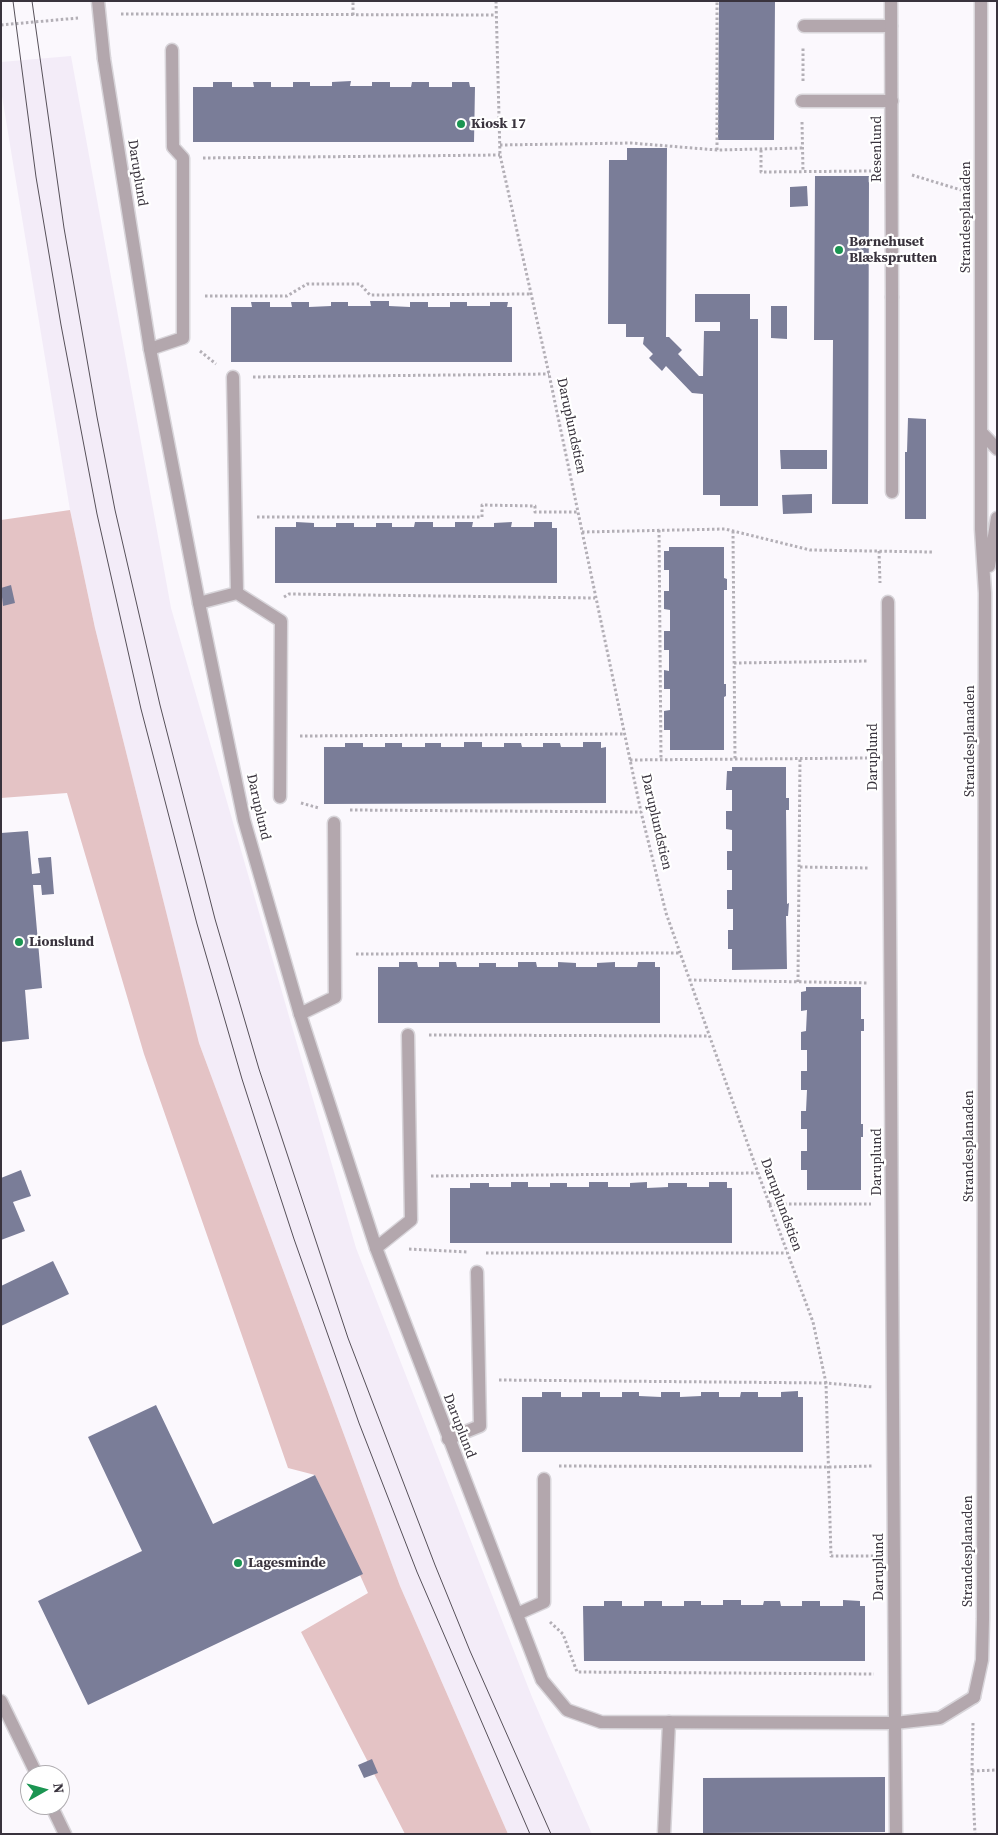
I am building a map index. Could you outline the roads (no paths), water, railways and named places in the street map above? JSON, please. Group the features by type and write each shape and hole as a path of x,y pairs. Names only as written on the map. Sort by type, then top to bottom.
{"street":[{"name":"Daruplund","path":"98,1 104,60 150,349 199,603 244,820 300,1014 376,1248 542,1680 566,1710 601,1722 895,1723 940,1718 974,1697"},
{"name":"Resenlund","path":"891,1 892,492"},
{"name":"Strandesplanaden","path":"974,1697 982,1660 985,593 981,529 981,1"},
{"path":"804,26 892,26"},
{"path":"150,349 183,338 183,158 173,147 172,50"},
{"path":"802,101 892,101"},
{"path":"199,603 237,593 233,377"},
{"path":"982,434 997,433"},
{"path":"982,434 997,449"},
{"name":"Strandesplanaden","path":"985,593 997,518"},
{"name":"Daruplund","path":"237,593 281,621 280,798"},
{"name":"Daruplund","path":"888,602 895,1723"},
{"path":"300,1014 335,997 334,823"},
{"path":"376,1248 411,1220 408,1035"},
{"path":"448,1439 480,1426 477,1272"},
{"path":"517,1614 544,1602 544,1479"},
{"path":"1,1701 32,1765"},
{"path":"664,1834 669,1722"},
{"path":"895,1723 896,1834"},
{"path":"56,1815 65,1834"}],"tram line":[{"path":"13,1 36,177 61,325 97,514 141,709 197,924 260,1135 294,1239 359,1423 417,1572 530,1834"},
{"path":"32,1 64,228 115,510 160,705 215,919 259,1069 348,1338 470,1651 551,1834"}],"place":[{"name":"Kiosk 17","path":"461,124"},
{"name":"Børnehuset Blæksprutten","path":"839,250"},
{"name":"Lionslund","path":"19,942"},
{"name":"Lagesminde","path":"238,1563"}]}
